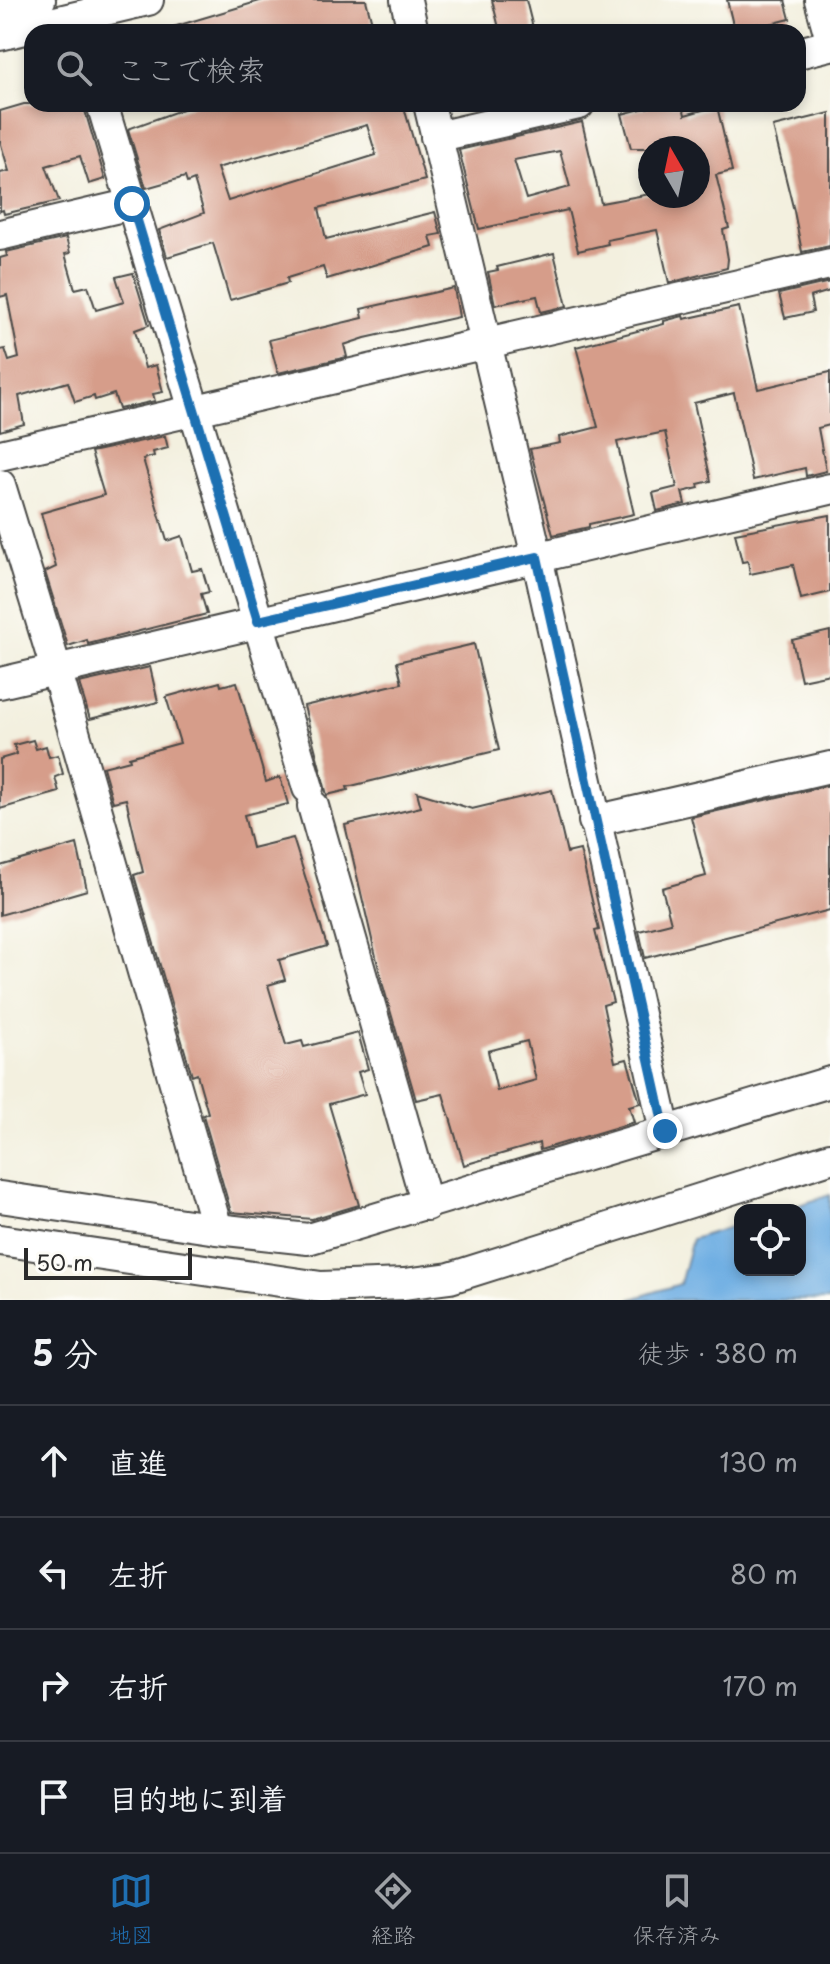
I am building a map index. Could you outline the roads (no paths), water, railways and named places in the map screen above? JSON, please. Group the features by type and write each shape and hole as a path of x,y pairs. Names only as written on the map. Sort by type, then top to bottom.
{"street":[{"path":"0,9 40,0"},
{"path":"44,24 148,0"},
{"path":"406,0 411,24"},
{"path":"820,0 830,36"},
{"path":"0,35 24,29"},
{"path":"806,51 830,45"},
{"path":"104,112 196,410 427,1205"},
{"path":"431,112 537,557 665,1131"},
{"path":"436,137 544,112"},
{"path":"0,235 132,204"},
{"path":"0,455 830,264"},
{"path":"0,485 217,1229"},
{"path":"0,683 830,489"},
{"path":"594,821 830,767"},
{"path":"0,1197 308,1239 830,1082"},
{"path":"0,1240 321,1287 404,1284 450,1278 830,1158"}],"water":[{"path":"830,1195 830,1300 629,1300 680,1284 692,1239 734,1226 734,1276 806,1276 806,1204 802,1204"}]}
